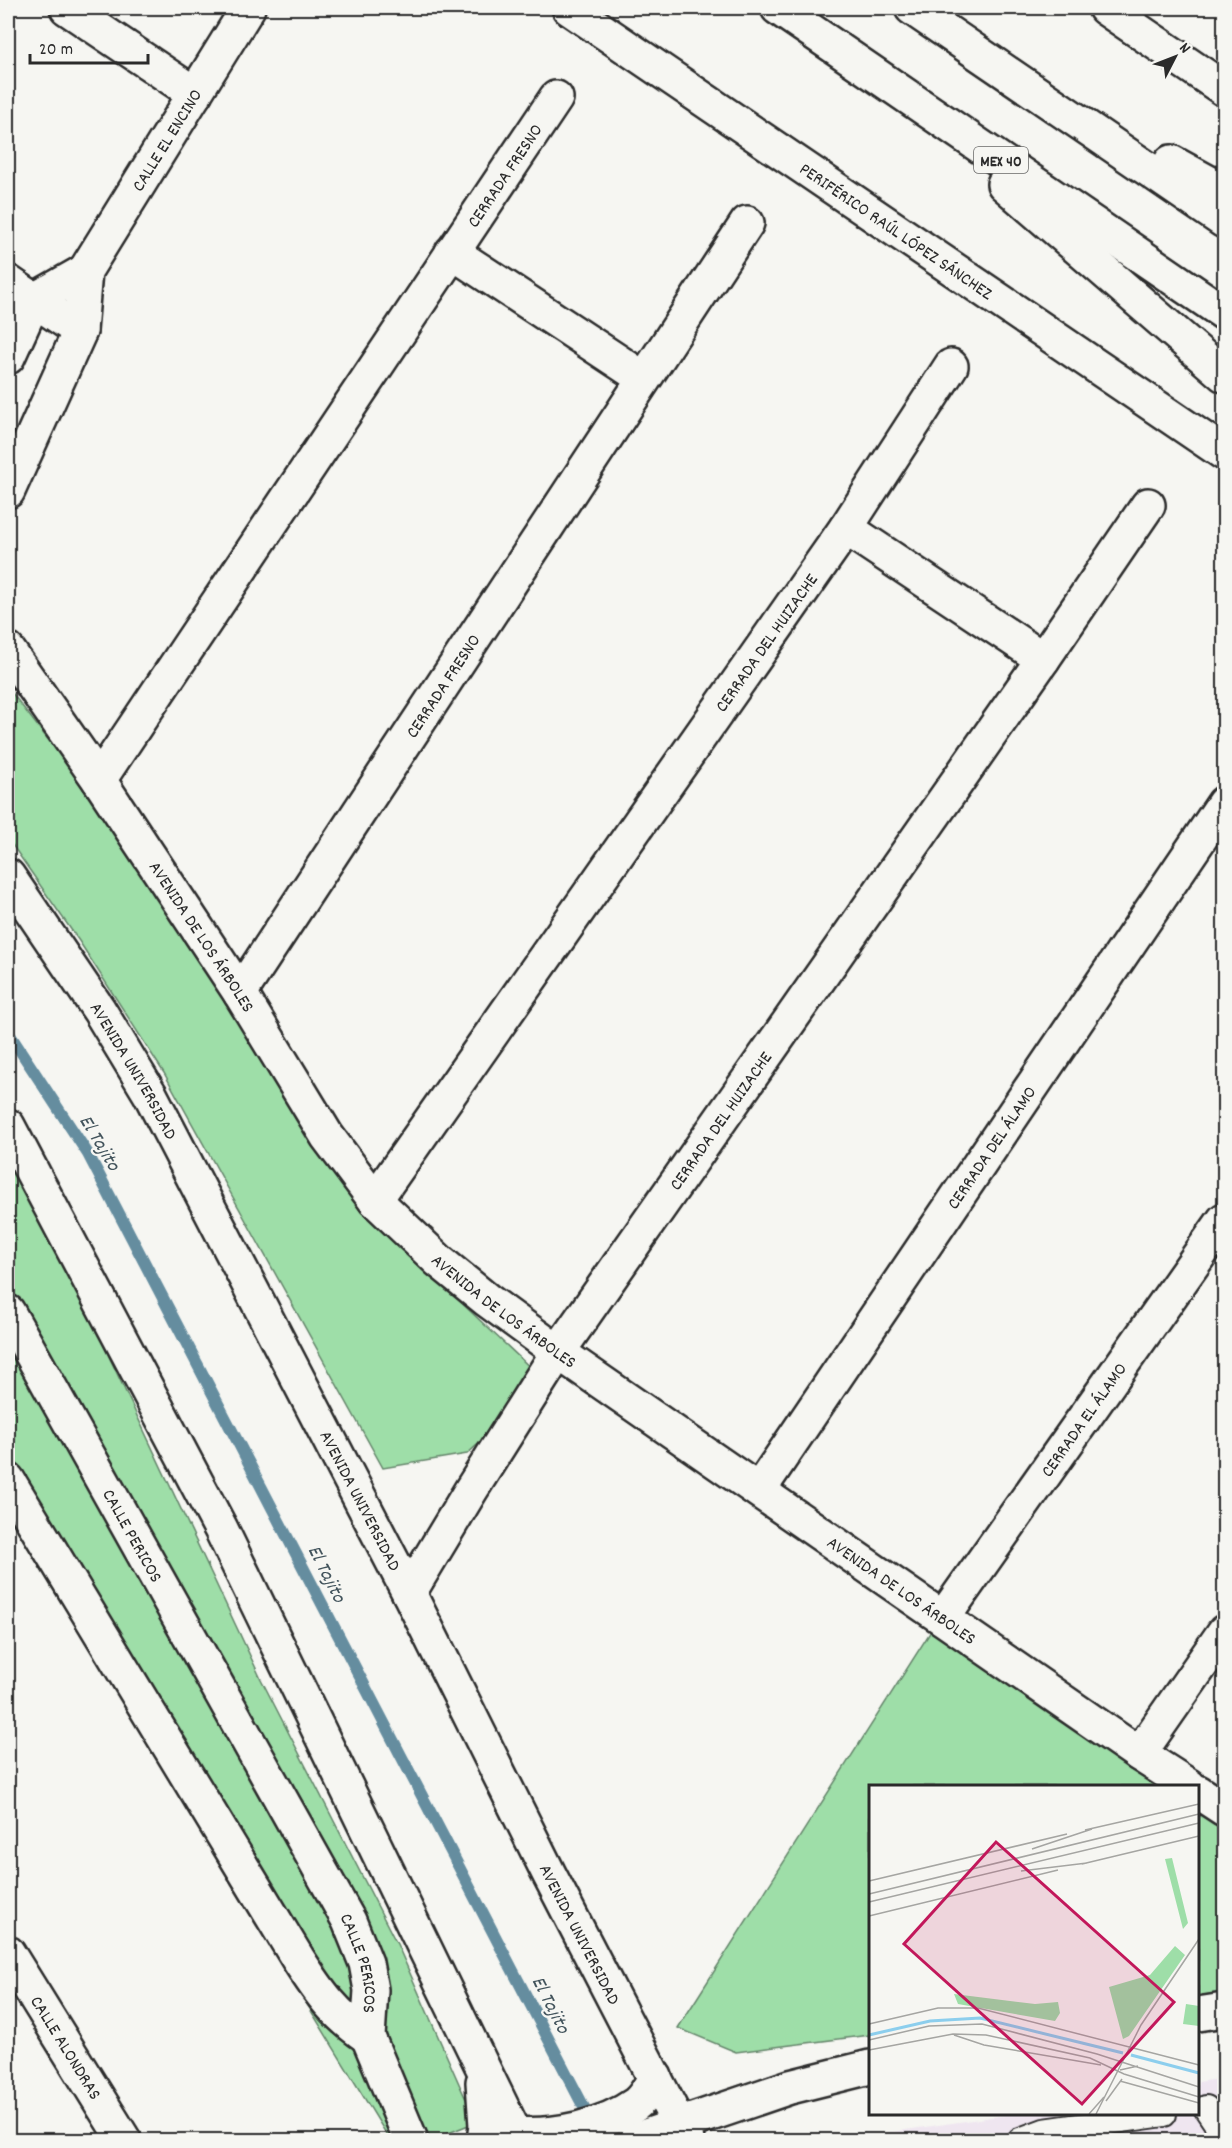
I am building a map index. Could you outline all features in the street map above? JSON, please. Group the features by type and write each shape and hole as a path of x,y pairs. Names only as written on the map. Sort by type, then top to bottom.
{"main road":[{"path":"67,8 195,94"},
{"name":"CALLE EL ENCINO","path":"8,491 80,331 85,271 248,8"},
{"name":"PERIFÉRICO RAÚL LÓPEZ SÁNCHEZ","path":"569,8 1224,453"},
{"name":"MEX 40","path":"778,8 1224,313"},
{"path":"912,8 1224,221"},
{"path":"1105,8 1224,89"},
{"path":"1021,81 1224,191"},
{"path":"888,82 1224,375"},
{"name":"CERRADA FRESNO","path":"99,780 556,98"},
{"name":"CERRADA FRESNO","path":"240,993 747,223"},
{"path":"452,252 643,378"},
{"name":"CALLE EL ENCINO","path":"34,300 85,271"},
{"path":"8,282 80,331"},
{"path":"8,357 34,300"},
{"name":"CERRADA DEL HUIZACHE","path":"375,1200 846,528 951,366"},
{"name":"CERRADA DEL HUIZACHE","path":"409,1593 558,1352 1043,659 1148,505"},
{"path":"846,528 1043,659"},
{"name":"AVENIDA DE LOS ÁRBOLES","path":"8,650 99,780 240,993 327,1136 375,1200 440,1261 487,1300 558,1352 1139,1754 1187,1785"},
{"name":"CERRADA DEL ÁLAMO","path":"759,1490 1224,803"},
{"name":"AVENIDA UNIVERSIDAD","path":"8,876 99,1010 150,1094 409,1593 549,1874 655,2077 655,2130"},
{"path":"8,1126 221,1529 479,2059 506,2138 655,2130 790,2087 869,2067"},
{"name":"CERRADA EL ÁLAMO","path":"943,1618 1224,1220"},
{"name":"CALLE PERICOS","path":"8,1312 350,1921 366,1963 371,1990 368,2037"},
{"name":"CALLE PERICOS","path":"8,1480 298,1959 321,1994 346,2022 368,2037"},
{"path":"1139,1754 1224,1632"},
{"path":"1199,1793 1224,1809"},
{"name":"CALLE ALONDRAS","path":"8,1953 124,2140"},
{"path":"1199,2014 1224,2010"},
{"path":"368,2037 411,2140"},
{"path":"655,2077 638,2103 655,2130"}],"lane":[{"path":"1209,2107 1224,2135"},
{"path":"1020,2140 1044,2131 1157,2115"}],"shaded area":[{"path":"1224,2078 1224,2140 839,2140 1005,2115 1199,2115 1199,2082"}],"green space":[{"path":"8,688 105,813 384,1230 537,1374 516,1410 467,1454 383,1468 164,1073 79,941 8,839"},
{"path":"8,1142 261,1679 397,1944 476,2122 431,2140 390,2140 8,1515"},
{"path":"938,1620 1186,1785 869,1785 869,2035 736,2052 678,2028"},
{"path":"1199,1794 1224,1810 1224,1992 1199,1996"}],"waterway":[{"name":"El Tajito","path":"8,1032 88,1154 601,2140"}]}
